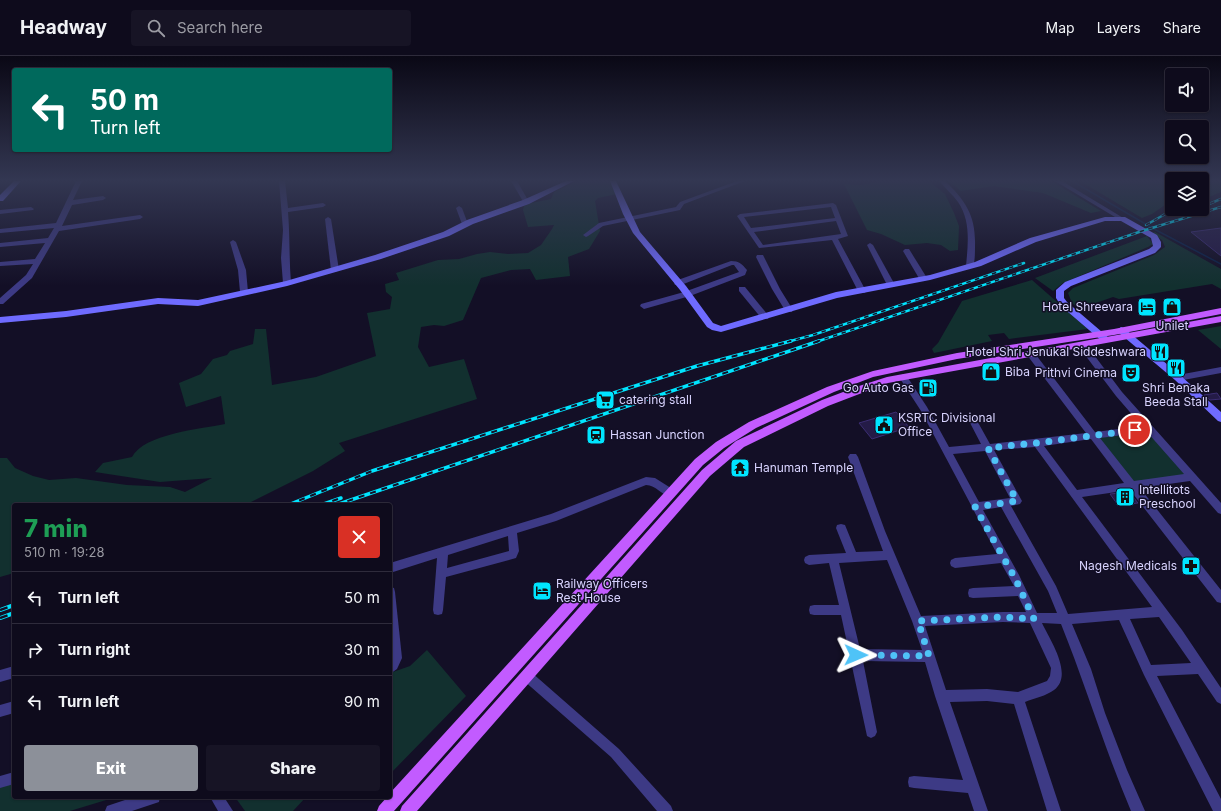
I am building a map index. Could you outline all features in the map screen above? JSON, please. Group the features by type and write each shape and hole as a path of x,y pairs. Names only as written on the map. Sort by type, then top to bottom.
{"main road":[{"path":"1125,333 1151,325 1221,311"},
{"path":"407,811 710,470 740,444 821,399 872,374 1221,319"},
{"path":"384,811 699,462 714,448 733,434 821,399 903,377 1027,349 1082,345 1103,337"},
{"path":"699,462 710,470"},
{"path":"527,651 539,662"}],"street":[{"path":"0,302 26,280 51,240 63,216"},
{"path":"284,216 287,283"},
{"path":"462,216 465,224"},
{"path":"0,320 60,314 158,301 198,303 287,283 335,270 446,234 465,224 487,216"},
{"path":"586,235 597,226 644,216"},
{"path":"740,216 751,230 761,247 845,236 838,216"},
{"path":"969,216 973,234 970,266"},
{"path":"1103,337 1064,304 1060,298 1060,290 1068,284 1152,251 1157,247 1157,242 1154,237 1119,216"},
{"path":"0,231 58,227 140,217"},
{"path":"629,219 637,233 678,282 700,313 715,328 726,329 836,295 891,285 970,266 1032,240 1105,219 1122,218"},
{"path":"328,219 335,270"},
{"path":"751,230 839,219"},
{"path":"834,237 862,291"},
{"path":"0,246 51,240"},
{"path":"233,242 242,270 244,292"},
{"path":"870,246 891,285"},
{"path":"907,251 923,278"},
{"path":"760,257 776,289 789,310"},
{"path":"0,264 38,261"},
{"path":"644,306 687,294 742,273 743,270 736,263 730,262 678,282"},
{"path":"742,290 765,317"},
{"path":"1125,333 1178,378 1221,418"},
{"path":"1082,345 1119,394 1221,510"},
{"path":"1027,349 1093,436 1221,598"},
{"path":"1178,378 1221,370"},
{"path":"903,377 924,409 975,507 1004,558 1057,668 1056,678 1051,685 1018,698 987,695 941,696"},
{"path":"972,419 1017,501 975,507"},
{"path":"947,451 1037,443 1150,428"},
{"path":"1037,443 1162,612 1221,698"},
{"path":"853,457 890,555 918,621 941,696 981,811"},
{"path":"1074,494 1193,477"},
{"path":"392,567 443,553 580,508 646,481 652,481 671,493"},
{"path":"1004,503 1052,589 1065,619 1121,772 1138,811"},
{"path":"841,528 853,558"},
{"path":"440,574 512,555 514,551 512,530"},
{"path":"438,610 443,553"},
{"path":"809,560 890,555"},
{"path":"955,563 1004,558"},
{"path":"833,559 856,655 871,732"},
{"path":"973,593 1021,591"},
{"path":"814,610 845,610"},
{"path":"918,621 1003,617 1065,619 1162,612"},
{"path":"392,614 396,658 392,666"},
{"path":"1123,616 1148,671 1220,811"},
{"path":"856,655 929,656"},
{"path":"1148,671 1201,668"},
{"path":"0,676 12,673"},
{"path":"526,676 615,753 666,811"},
{"path":"1018,698 1054,811"},
{"path":"0,711 12,708"},
{"path":"0,782 12,779"},
{"path":"914,782 972,787"},
{"path":"112,811 148,799"},
{"path":"217,799 226,811"}],"green space":[{"path":"525,216 598,216 600,231 589,249 568,257 570,276 536,280 530,269 511,270 481,278 463,320 444,326 434,325 421,327 418,347 429,367 464,359 477,399 339,443 345,451 313,471 249,503 12,503 12,574 0,577 0,458 7,458 15,468 33,476 49,480 76,478 127,485 170,487 185,492 212,478 160,482 95,472 103,463 132,457 138,449 160,438 225,424 221,396 186,407 179,383 201,374 213,359 227,355 230,351 253,344 255,329 266,329 272,385 316,377 376,356 367,313 390,309 392,297 386,292 385,284 399,280 396,273 438,260 459,259 490,252 508,254 528,253 541,245 554,225 528,227"},
{"path":"860,216 955,216 959,226 958,250 950,251 941,245 927,243 905,245 881,234 867,230"},
{"path":"1155,232 1221,269 1221,289 1212,284 1119,299 1113,297 1079,309 1072,303 1068,293 1073,288 1154,255 1165,247 1162,240 1152,233"},
{"path":"1147,236 1153,244 1063,283 1053,291 1035,278"},
{"path":"1032,280 1088,329 1009,339 1004,333 988,335 992,341 934,353 932,349 938,343 962,301"},
{"path":"1221,326 1221,349 1198,330"},
{"path":"1148,430 1188,475 1133,483 1097,437"},
{"path":"427,650 466,696 392,772 392,672 410,666"},
{"path":"12,784 12,799 109,799 70,811 0,811 0,787"},
{"path":"236,799 304,799 293,811 245,811"}],"building":[{"path":"1221,228 1221,256 1191,232"},
{"path":"1217,393 1221,399 1210,400 1204,395"},
{"name":"KSRTC Divisional Office","path":"896,412 909,427 872,439 859,423"},
{"name":"Intellitots Preschool","path":"1129,492 1138,503 1118,505 1110,494"}],"waterway":[{"path":"1132,216 1221,264"}],"railway":[{"path":"1146,225 1161,216"},
{"path":"816,342 1142,231 1191,216"},
{"path":"787,342 813,335 1024,263"},
{"path":"293,503 372,471 697,366 791,341"},
{"path":"342,503 819,341"},
{"path":"327,503 341,498"},
{"path":"0,610 12,606"},
{"path":"0,618 12,614"}],"place":[{"name":"Hotel Shreevara","path":"1147,307"},
{"name":"Unilet","path":"1172,307"},
{"name":"Hotel Shri Jenukal Siddeshwara","path":"1160,352"},
{"name":"Shri Benaka Beeda Stall","path":"1176,368"},
{"name":"Biba","path":"991,372"},
{"name":"Prithvi Cinema","path":"1131,373"},
{"name":"Go Auto Gas","path":"928,388"},
{"name":"catering stall","path":"605,400"},
{"name":"KSRTC Divisional Office","path":"884,425"},
{"name":"Hassan Junction","path":"596,435"},
{"name":"Hanuman Temple","path":"740,468"},
{"name":"Intellitots Preschool","path":"1125,497"},
{"name":"Nagesh Medicals","path":"1191,566"},
{"name":"Railway Officers Rest House","path":"542,591"}],"route":[{"path":"856,655 929,656 918,621 1003,617 1034,619 1015,578 975,507 1017,501 988,448 1135,430"}]}
